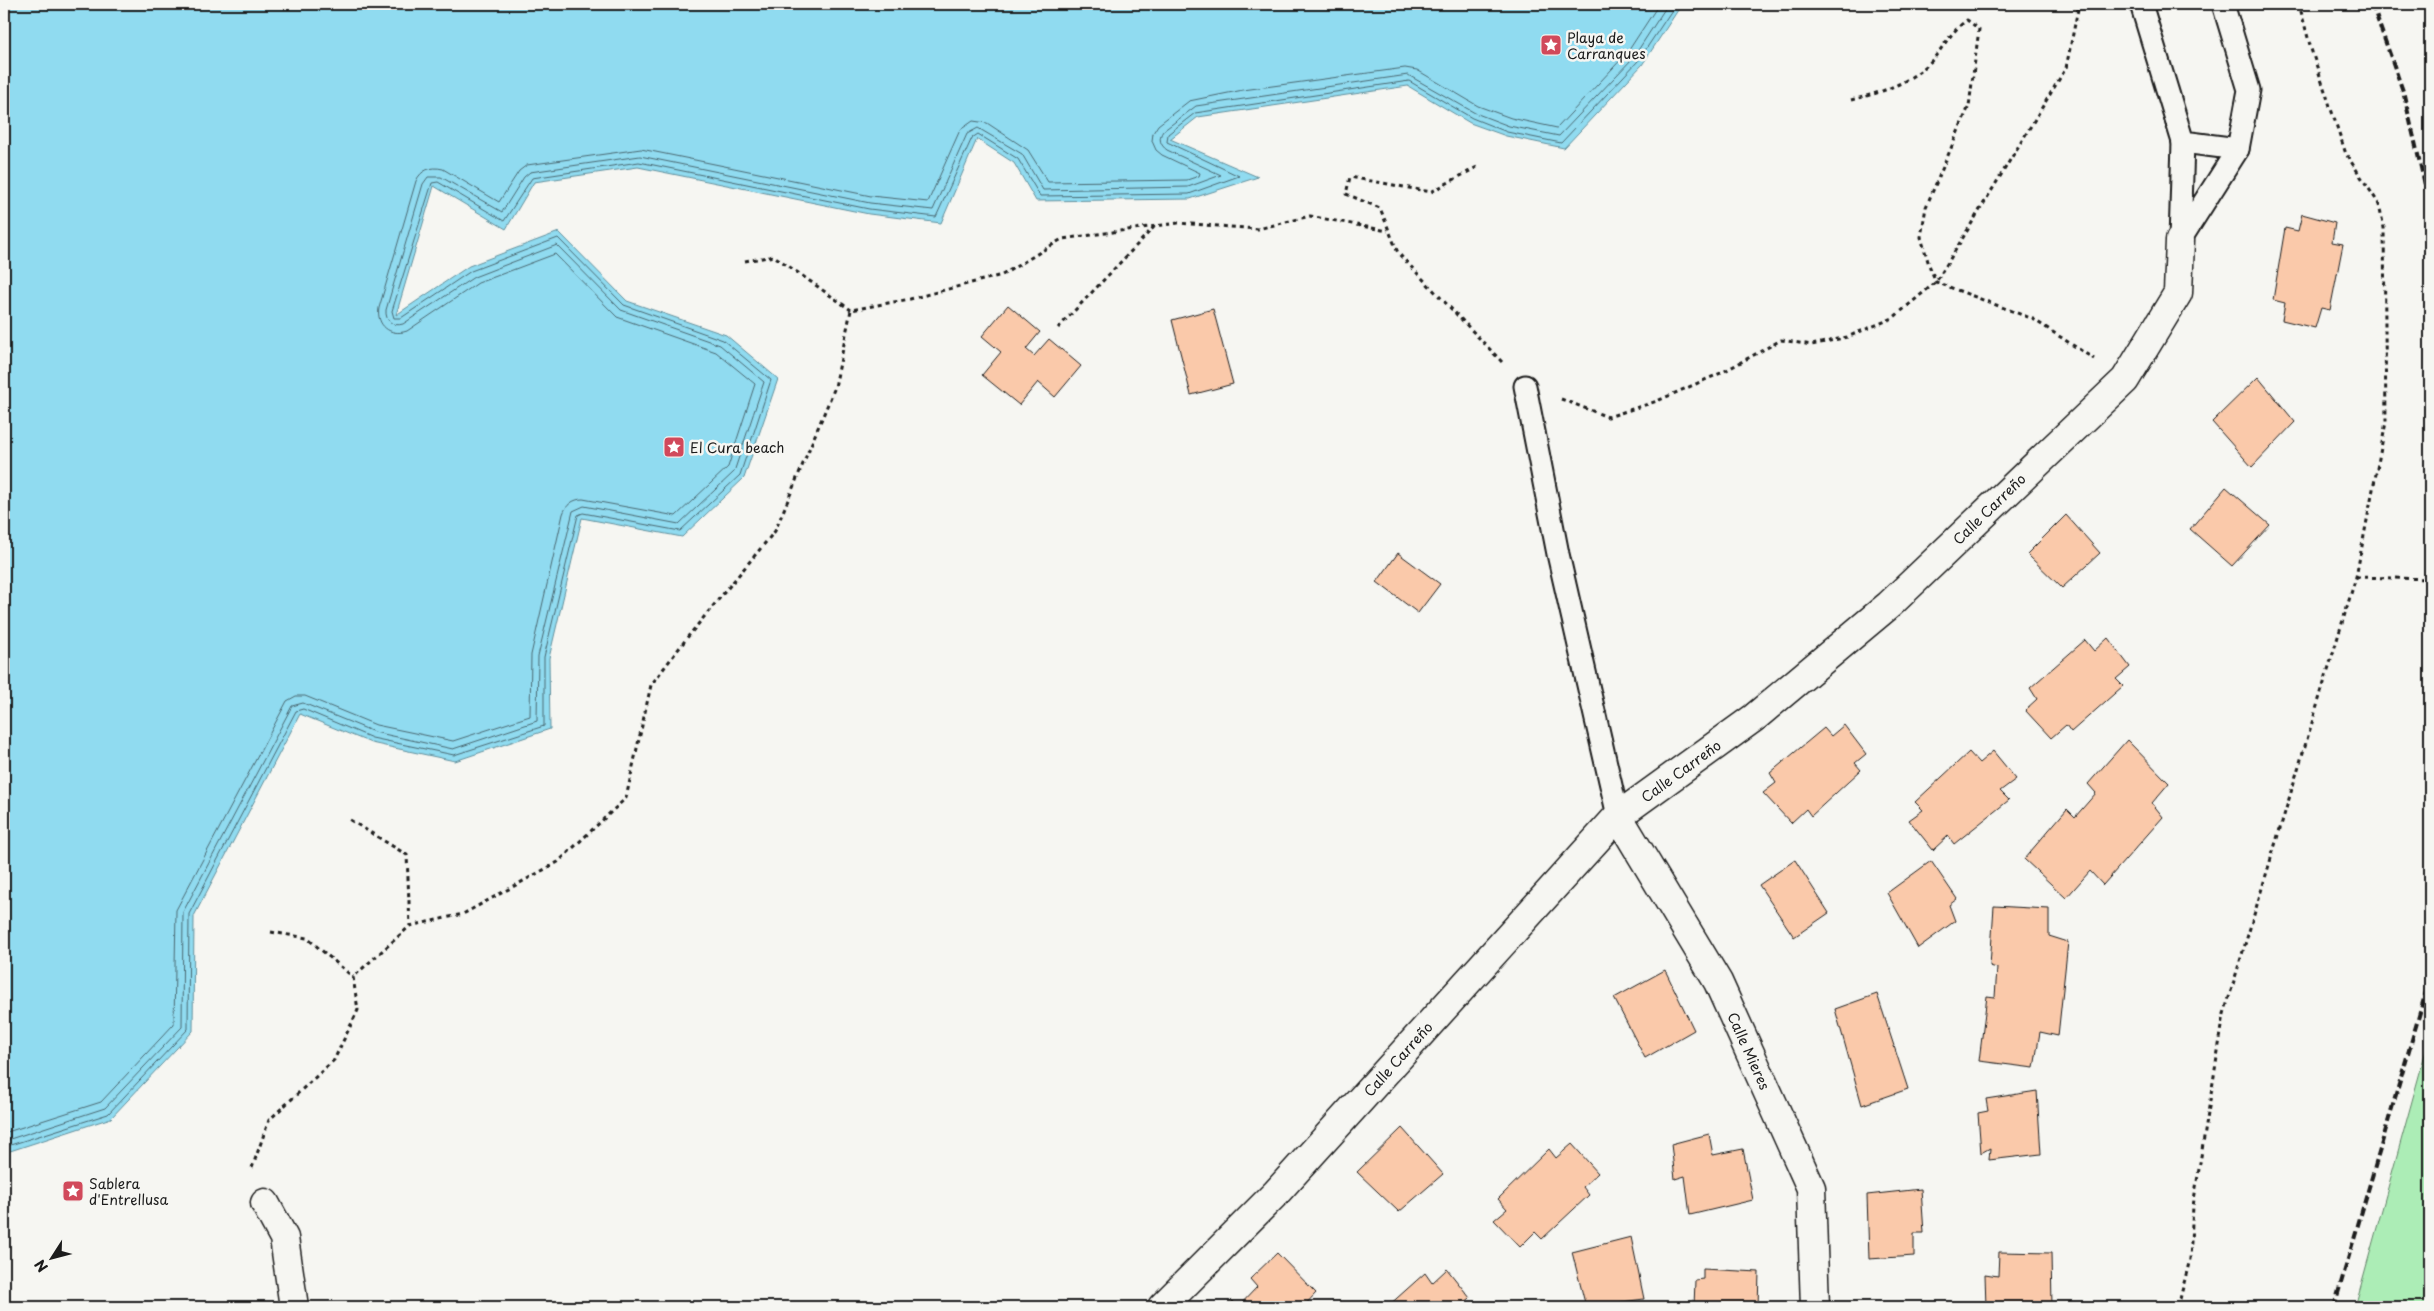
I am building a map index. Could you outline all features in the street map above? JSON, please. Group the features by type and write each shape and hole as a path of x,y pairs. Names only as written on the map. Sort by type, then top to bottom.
{"street":[{"name":"Calle Carreño","path":"1162,1307 1276,1193 1618,816 1755,718 1882,611 2125,380 2178,293 2180,240"},
{"name":"Calle Mieres","path":"1618,816 1718,982 1811,1188 1815,1307"},
{"path":"265,1202 284,1238 294,1307"}],"lane":[{"path":"2140,4 2183,142 2180,240"},
{"path":"2180,240 2238,150 2249,90 2223,4"},
{"path":"2183,142 2238,150"},
{"path":"1525,386 1558,554 1618,816"}],"path":[{"path":"1477,167 1432,192 1350,177 1346,194 1380,208 1398,253 1525,386 1608,417 1657,401 1723,372 1781,340 1812,345 1847,337 1894,318 1936,282 2066,68 2079,4"},
{"path":"2178,1307 2190,1259 2193,1206 2224,1014 2356,577 2386,422 2384,228 2379,204 2346,154 2311,49 2299,4"},
{"path":"1851,100 1877,94 1911,77 1933,58 1953,30 1967,20 1979,29 1969,106 1926,207 1921,237 1936,282 2034,319 2125,380"},
{"path":"746,261 774,256 851,310 910,299 1002,275 1062,239 1178,223 1258,229 1310,216 1388,231"},
{"path":"1058,328 1155,226"},
{"path":"353,977 410,926 463,914 558,862 626,798 651,685 690,634 775,531 835,387 851,310"},
{"path":"2356,577 2430,579"},
{"path":"350,820 407,855 410,926"},
{"path":"265,1202 243,1194 269,1120 334,1060 358,1010 353,977 307,938 271,932"}],"green space":[{"path":"2430,1036 2430,1307 2355,1307"}],"water":[{"path":"4,4 1682,4 1642,65 1564,148 1506,136 1470,123 1408,86 1198,117 1170,139 1258,177 1190,199 1036,201 1014,163 977,139 941,223 869,214 638,167 534,182 506,229 434,186 396,315 469,266 559,232 627,301 726,335 778,379 744,478 682,537 582,518 549,658 550,729 455,761 371,743 300,714 194,916 193,1031 111,1118 4,1153"}],"building":[{"path":"2302,214 2335,223 2332,242 2343,244 2330,310 2321,308 2315,328 2282,320 2285,303 2273,300 2285,228 2298,231"},
{"path":"1008,305 1040,332 1026,349 1034,356 1049,339 1081,366 1055,397 1038,382 1019,405 982,375 1001,352 982,336"},
{"path":"1213,309 1233,384 1191,395 1172,320"},
{"path":"2258,377 2295,422 2252,467 2212,422"},
{"path":"2226,487 2270,525 2232,566 2190,529"},
{"path":"2066,515 2100,553 2062,588 2027,554"},
{"path":"1398,553 1440,584 1418,613 1377,582"},
{"path":"2108,638 2130,667 2116,679 2123,686 2071,732 2066,725 2051,738 2025,710 2037,699 2030,688 2085,640 2094,651"},
{"path":"1844,725 1866,754 1855,763 1861,770 1811,816 1806,809 1791,823 1763,793 1776,783 1770,773 1824,728 1831,736"},
{"path":"2127,740 2169,783 2152,803 2163,817 2103,885 2090,871 2066,898 2024,859 2067,809 2075,817 2096,793 2088,784"},
{"path":"1993,751 2016,779 2000,791 2009,800 1954,844 1948,836 1933,850 1909,820 1923,810 1915,802 1969,752 1979,763"},
{"path":"1795,860 1829,913 1794,937 1759,885"},
{"path":"1931,861 1957,899 1949,905 1955,921 1918,948 1887,893"},
{"path":"1994,906 2049,909 2049,936 2068,942 2058,1036 2040,1032 2034,1068 1979,1061 1987,996 1995,997 1997,968 1990,966"},
{"path":"1665,970 1694,1030 1645,1058 1614,998"},
{"path":"1877,994 1908,1089 1862,1105 1835,1009"},
{"path":"2037,1091 2041,1154 1989,1160 1990,1148 1981,1153 1978,1113 1988,1111 1986,1099"},
{"path":"1402,1128 1443,1174 1399,1212 1357,1172"},
{"path":"1709,1134 1713,1155 1743,1149 1753,1200 1690,1215 1685,1176 1675,1179 1671,1144"},
{"path":"1572,1144 1598,1173 1583,1187 1589,1195 1542,1239 1535,1232 1520,1247 1494,1220 1507,1209 1498,1199 1549,1149 1556,1158"},
{"path":"1921,1189 1924,1233 1914,1233 1914,1256 1869,1259 1867,1195"},
{"path":"1631,1237 1644,1299 1586,1307 1572,1252"},
{"path":"1999,1252 2051,1253 2052,1307 1986,1307 1985,1274 1998,1276"},
{"path":"1277,1253 1316,1293 1303,1307 1238,1307 1257,1287 1250,1279"},
{"path":"1447,1269 1470,1298 1460,1307 1387,1307 1425,1273 1432,1283"},
{"path":"1703,1269 1759,1272 1758,1307 1694,1307 1695,1280 1703,1279"},
{"path":"1233,1301 1238,1307 1228,1307"}],"railway":[{"path":"2372,4 2403,91 2430,206"},
{"path":"2334,1307 2430,978"}],"place":[{"name":"Playa de Carranques","path":"1551,45"},
{"name":"El Cura beach","path":"674,447"},
{"name":"Sablera d'Entrellusa","path":"73,1191"}]}
